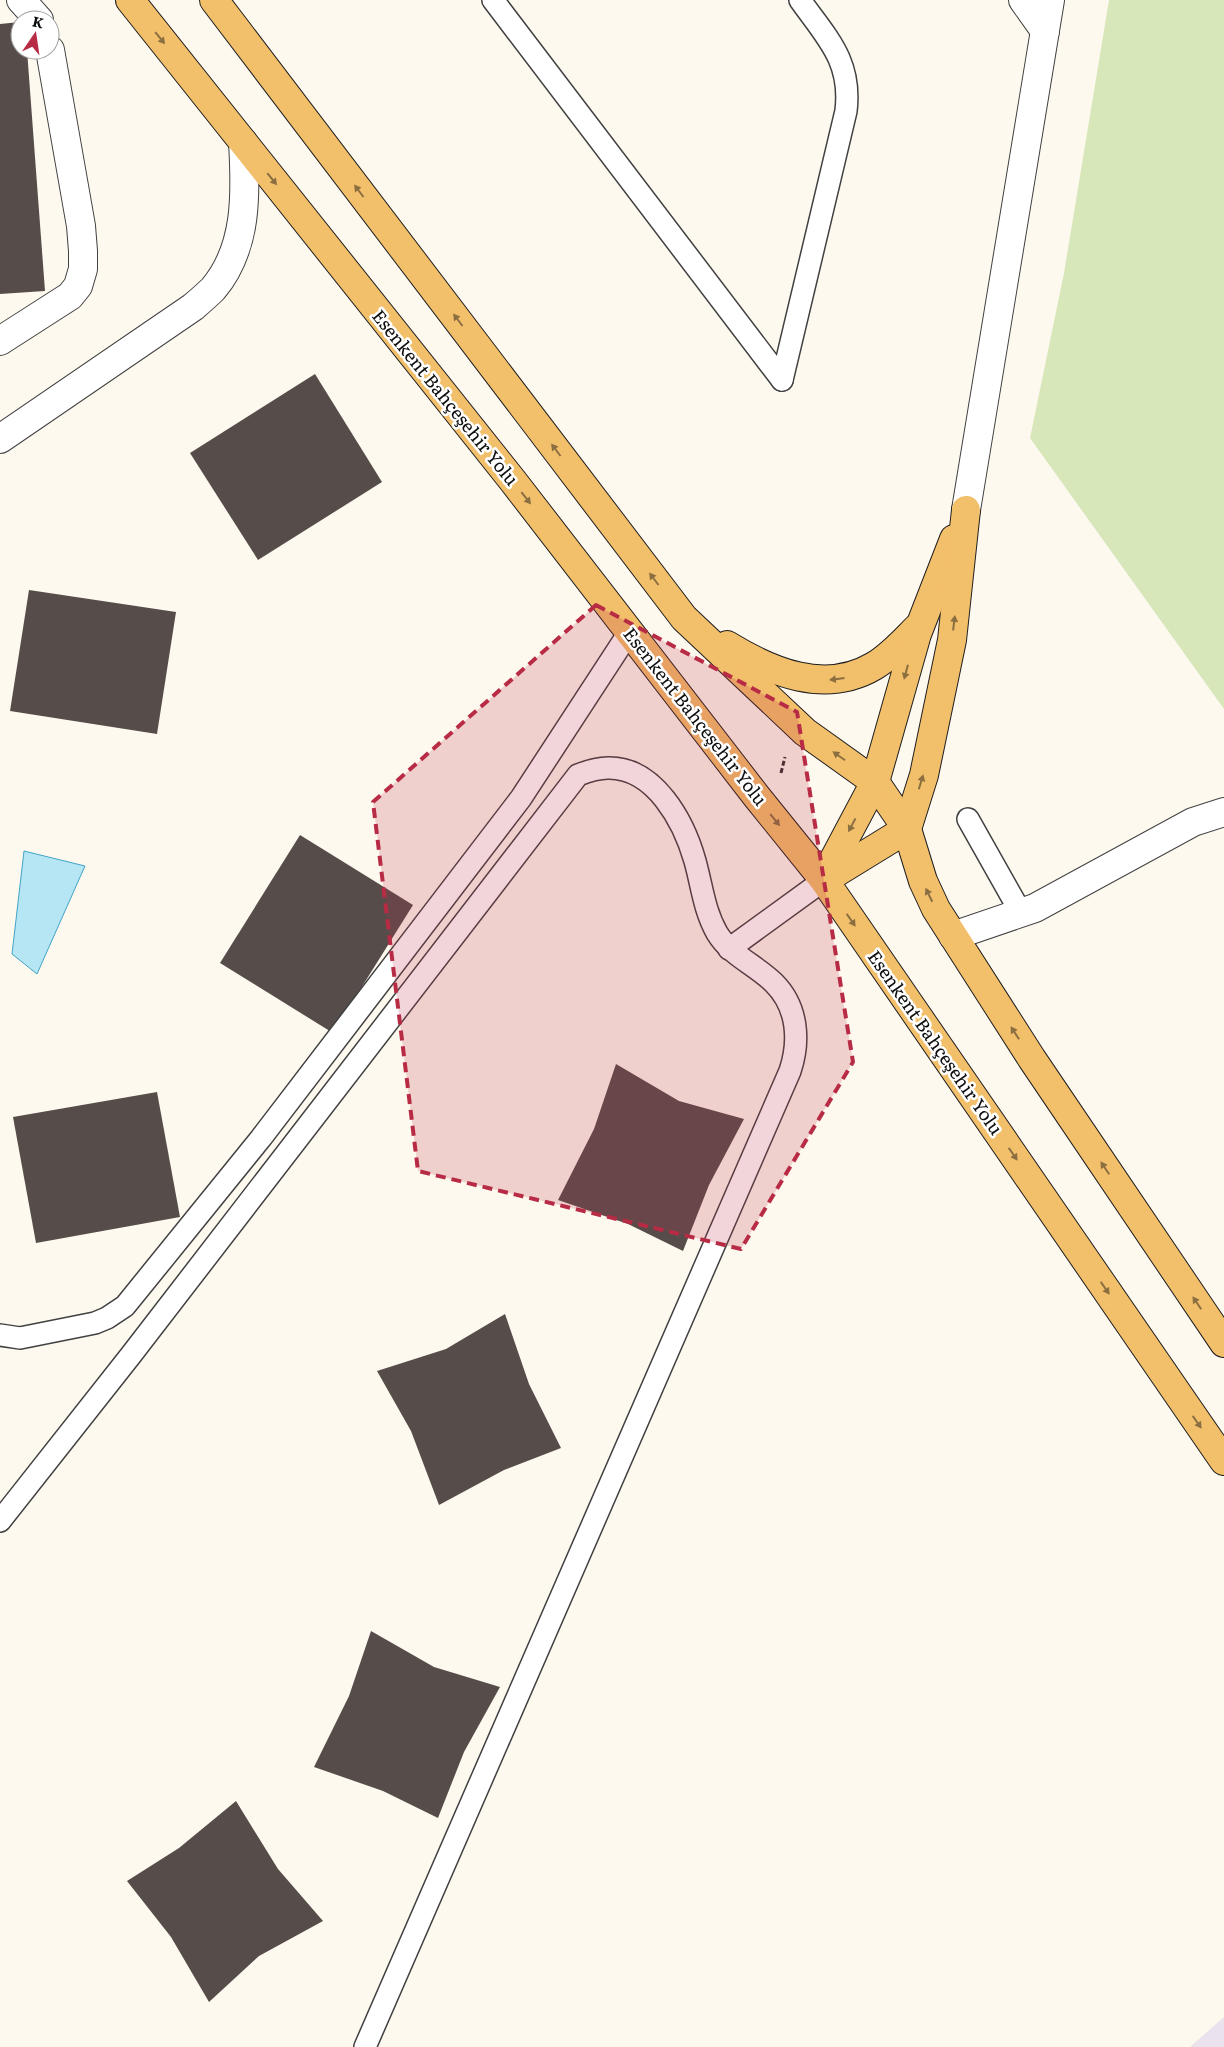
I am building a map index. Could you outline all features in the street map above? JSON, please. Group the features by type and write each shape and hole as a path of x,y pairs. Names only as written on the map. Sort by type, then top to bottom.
{"main road":[{"name":"Esenkent Bahçeşehir Yolu","path":"130,0 507,473 824,880 1224,1461"},
{"path":"214,0 684,618 804,732 875,782 907,829 923,881 936,909 1032,1059 1224,1343"},
{"path":"824,880 875,782 920,625 966,510"},
{"path":"824,880 907,829 924,775 952,640 966,510"},
{"path":"684,618 751,660 789,674 821,680 847,678 874,666 896,649 920,625"}],"street":[{"path":"21,0 30,10"},
{"path":"1023,0 1045,31"},
{"path":"966,510 1050,0"},
{"path":"0,341 70,296 78,286 83,269 81,226 52,60"},
{"path":"0,439 193,307 214,288 230,261 238,240 244,212 245,174 243,142"},
{"path":"953,936 1035,908 1193,822 1224,812"}],"lane":[{"path":"493,0 782,380 846,111 848,94 847,77 842,62 834,47 800,0"},
{"path":"0,1335 20,1338 94,1323 107,1318 126,1306 260,1138 521,798 630,631"},
{"path":"0,1521 131,1355 578,775 593,770 609,768 624,770 640,776 653,786 677,818 687,839 695,861 707,911 718,935 729,949 774,983 790,1009 795,1023 795,1056 364,2047"},
{"path":"968,819 1021,913"},
{"path":"729,949 824,880"}],"highlighted area":[{"path":"596,605 797,712 853,1062 741,1249 418,1171 373,802"}],"shaded area":[{"path":"1224,2017 1224,2047 1190,2047"}],"green space":[{"path":"1109,0 1224,0 1224,709 1030,438 1064,273"}],"water":[{"path":"24,851 85,866 37,974 12,954"}],"building":[{"path":"10,23 10,60 28,60 45,291 0,294 0,24"},
{"path":"315,374 382,482 258,560 190,453"},
{"path":"29,590 176,612 157,734 10,711"},
{"path":"300,835 413,905 333,1033 220,963"},
{"path":"616,1064 679,1101 744,1119 709,1185 683,1251 628,1224 558,1200 594,1129"},
{"path":"157,1092 180,1217 36,1243 13,1117"},
{"path":"505,1314 529,1384 561,1448 504,1470 439,1505 411,1431 377,1371 446,1349"},
{"path":"371,1631 434,1667 500,1687 464,1752 438,1818 383,1791 314,1767 349,1696"},
{"path":"236,1801 278,1869 323,1921 259,1956 209,2002 171,1937 127,1881 179,1848"}]}
